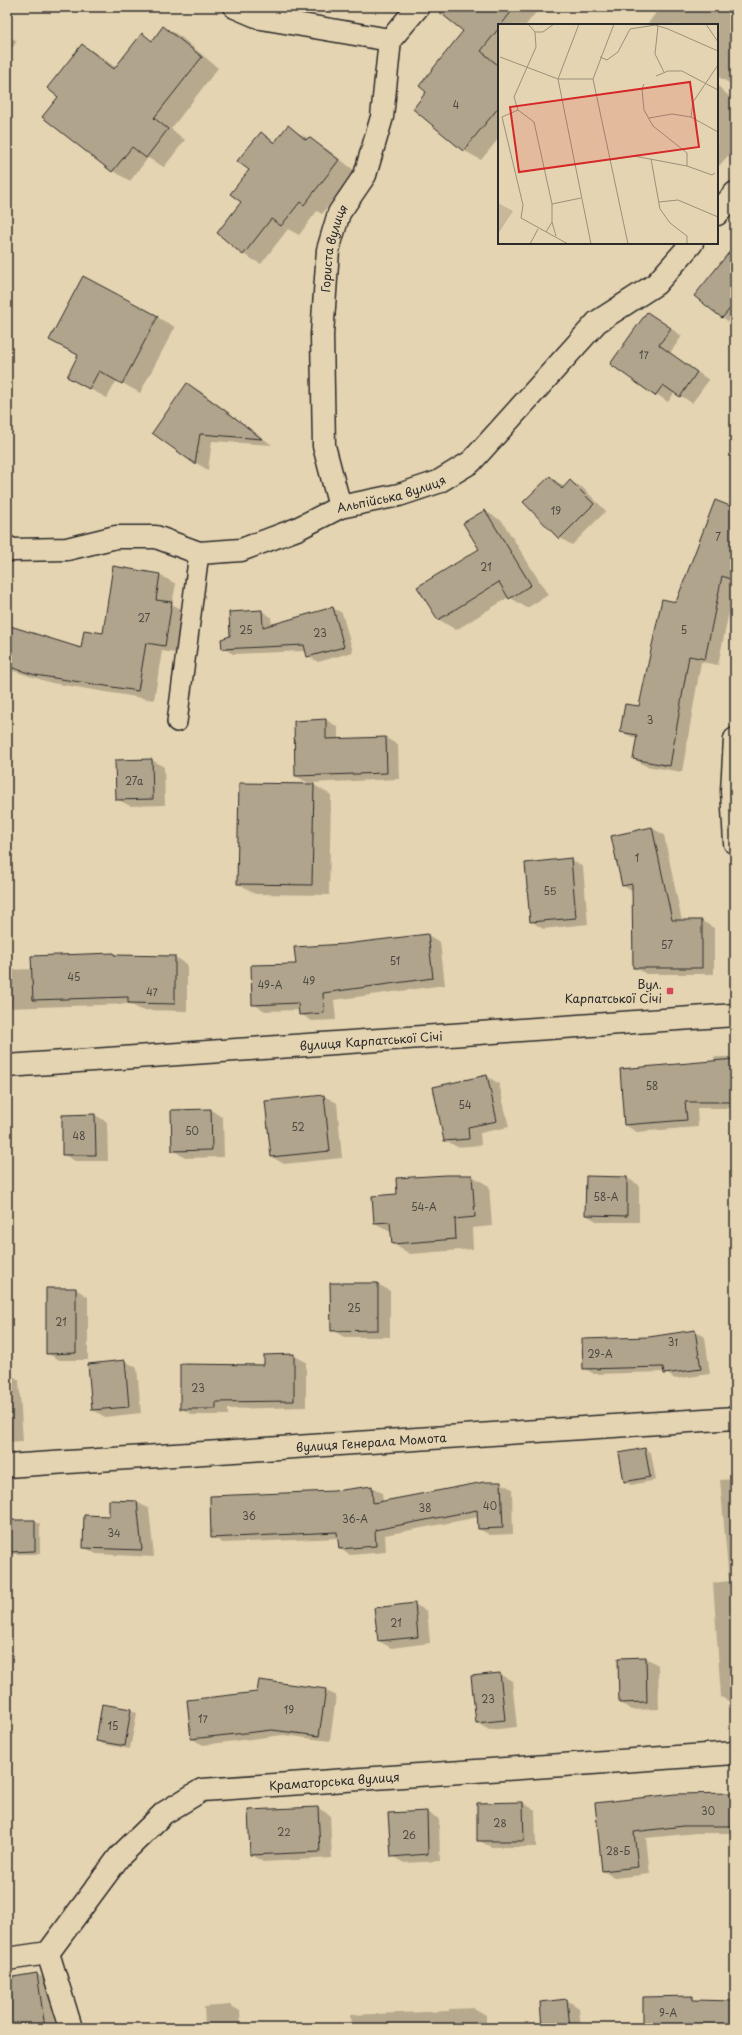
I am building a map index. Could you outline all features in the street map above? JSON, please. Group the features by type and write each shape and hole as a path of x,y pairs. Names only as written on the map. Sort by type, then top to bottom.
{"street":[{"path":"235,7 261,18 390,40 418,7"},
{"name":"Гориста вулиця","path":"340,507 324,446 322,335 328,250 340,213 365,175 382,117 390,40"},
{"path":"718,213 735,193"},
{"name":"Альпійська вулиця","path":"7,547 13,550 67,549 116,537 156,537 199,553 241,550 297,529 340,507 399,495 438,482 472,462 597,322 656,284 691,244"},
{"path":"735,739 732,791 735,843"},
{"name":"вулиця Карпатської Січі","path":"7,1066 735,1015"},
{"name":"вулиця Генерала Момота","path":"7,1466 735,1418"},
{"name":"Краматорська вулиця","path":"48,1953 119,1857 164,1813 202,1790 735,1753"},
{"path":"7,1959 48,1953 71,2028"}],"lane":[{"path":"177,722 199,553"}],"building":[{"path":"433,7 515,7 502,24 498,24 498,29 481,51 498,65 498,108 463,151 413,109 426,92 419,86 463,31"},
{"path":"163,26 202,57 154,118 168,129 146,158 132,147 112,172 42,117 58,97 47,88 82,44 114,69 142,33 152,41"},
{"path":"288,125 306,140 309,137 339,160 304,205 300,202 281,226 271,219 243,255 217,233 241,202 230,194 249,170 237,161 261,132 274,143"},
{"path":"735,245 735,303 722,318 694,296"},
{"path":"83,276 158,316 122,384 99,371 89,389 67,377 78,355 49,340"},
{"path":"647,312 671,328 659,345 697,372 680,397 663,385 655,396 610,364"},
{"path":"187,383 262,439 200,434 195,464 152,433"},
{"path":"550,476 562,489 570,480 594,504 559,539 523,502"},
{"path":"715,500 735,508 735,581 722,576 705,659 689,656 670,766 633,759 637,735 620,732 625,704 639,706 662,599 676,602"},
{"path":"485,510 531,585 509,599 499,582 438,620 417,587 479,549 463,523"},
{"path":"113,566 160,574 156,600 172,602 165,646 146,643 138,691 35,675 7,666 7,625 81,648 84,630 103,633"},
{"path":"333,607 344,647 307,657 304,645 222,649 221,639 230,636 229,612 262,610 263,627"},
{"path":"326,719 326,739 386,737 387,773 295,776 294,721"},
{"path":"152,759 153,799 116,800 115,760"},
{"path":"239,783 314,784 312,885 237,884"},
{"path":"652,827 672,920 702,920 702,968 633,968 632,884 622,886 611,836"},
{"path":"571,858 576,918 530,922 525,863"},
{"path":"428,934 433,978 323,993 324,1013 299,1015 298,1003 252,1005 251,965 296,964 294,947 345,944"},
{"path":"114,953 114,955 175,956 175,1004 128,1003 128,997 33,1000 31,956"},
{"path":"735,1059 735,1102 685,1102 687,1120 624,1125 620,1069"},
{"path":"487,1075 497,1121 468,1127 469,1139 444,1141 433,1087"},
{"path":"324,1095 330,1151 271,1157 265,1101"},
{"path":"211,1109 212,1150 172,1151 171,1110"},
{"path":"95,1114 96,1155 62,1155 62,1115"},
{"path":"472,1175 475,1217 455,1219 456,1239 392,1244 390,1222 374,1223 372,1196 397,1194 396,1178"},
{"path":"586,1176 627,1177 627,1216 585,1215"},
{"path":"330,1283 378,1283 378,1330 331,1331"},
{"path":"46,1288 76,1288 76,1353 46,1354"},
{"path":"695,1330 701,1369 664,1374 663,1367 583,1369 582,1339 649,1337"},
{"path":"294,1354 294,1401 216,1402 216,1409 180,1409 180,1364 264,1365 264,1355"},
{"path":"125,1360 129,1407 92,1410 88,1364"},
{"path":"645,1448 650,1477 624,1482 619,1453"},
{"path":"484,1482 501,1482 503,1528 478,1529 477,1510 375,1530 376,1546 339,1549 337,1532 211,1538 210,1496 334,1491 372,1486 373,1503"},
{"path":"109,1500 137,1501 142,1550 83,1548 84,1515 109,1516"},
{"path":"7,1520 35,1520 35,1551 7,1552"},
{"path":"415,1603 418,1637 378,1641 374,1608"},
{"path":"646,1657 647,1702 619,1703 618,1658"},
{"path":"500,1673 505,1720 476,1723 471,1676"},
{"path":"259,1680 326,1689 319,1736 272,1730 191,1739 187,1700 257,1692"},
{"path":"102,1704 131,1709 125,1746 96,1741"},
{"path":"734,1793 733,1826 683,1826 634,1832 638,1867 602,1871 595,1803 675,1794"},
{"path":"523,1802 524,1841 477,1841 477,1803"},
{"path":"318,1807 320,1852 250,1855 248,1810"},
{"path":"427,1811 428,1854 391,1857 388,1813"},
{"path":"37,1973 45,2028 7,2028 7,1978"},
{"path":"693,1996 693,2000 735,2001 735,2028 643,2028 643,1997"},
{"path":"567,1999 570,2028 542,2028 540,2002"}],"place":[{"name":"Вул. Карпатської Січі","path":"670,991"}]}
